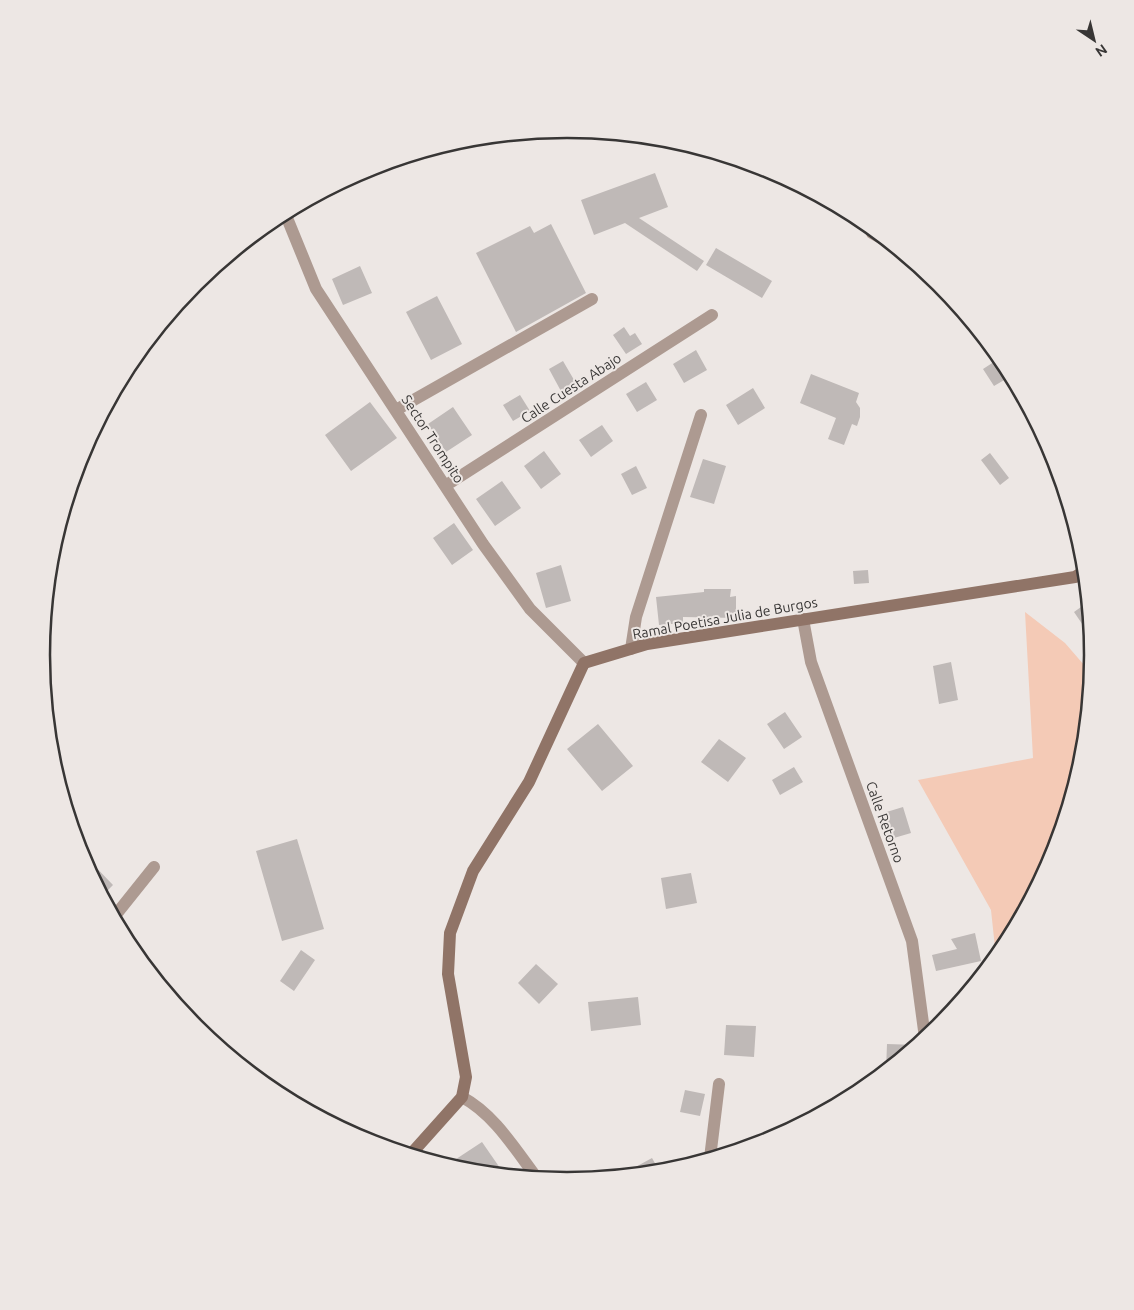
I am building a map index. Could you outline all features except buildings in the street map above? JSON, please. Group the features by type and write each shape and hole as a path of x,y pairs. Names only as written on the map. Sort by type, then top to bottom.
{"street":[{"name":"Sector Trompito","path":"288,220 316,289 446,486 530,609 584,663"},
{"path":"396,410 592,299"},
{"name":"Calle Cuesta Abajo","path":"446,486 712,315"},
{"path":"631,649 636,617 701,415"},
{"name":"Ramal Poetisa Julia de Burgos","path":"584,663 647,644 1078,575"},
{"name":"Calle Retorno","path":"803,619 811,662 912,941 924,1029"},
{"path":"415,1149 462,1097 466,1077 448,974 450,932 473,871 529,782 584,663"},
{"path":"118,912 154,867"},
{"path":"711,1151 719,1084"},
{"path":"462,1097 476,1104 500,1129 532,1171"}],"shaded area":[{"path":"1025,612 1065,643 1084,665 1083,689 1074,756 1057,821 1031,884 1015,914 995,945 991,910 918,780 1033,758"}]}
